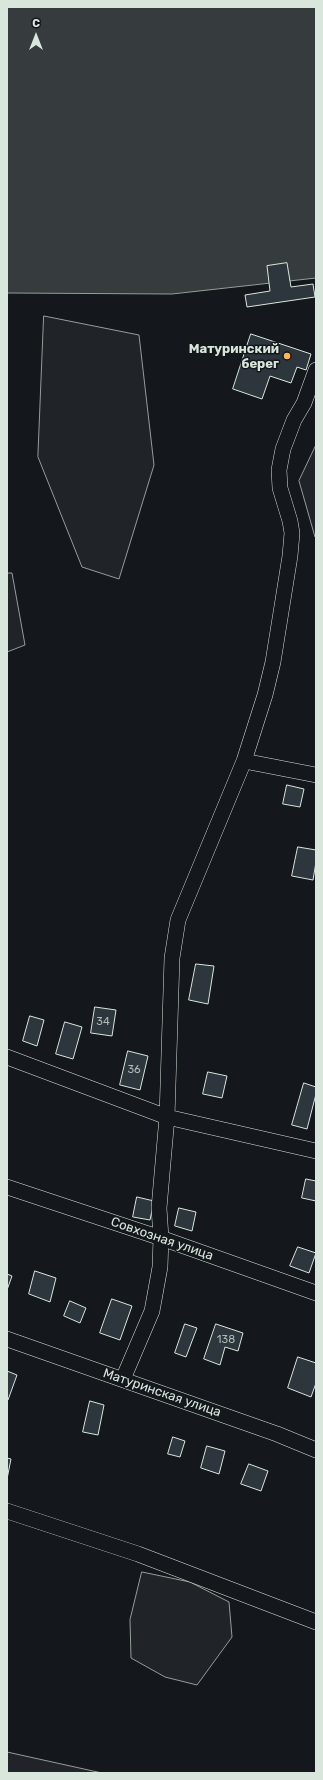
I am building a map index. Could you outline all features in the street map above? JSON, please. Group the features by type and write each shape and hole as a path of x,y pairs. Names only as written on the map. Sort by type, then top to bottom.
{"street":[{"path":"123,1380 152,1311 160,1267 161,1238 159,1208 167,1117 172,958 178,920 244,761 265,695 273,662 290,556 292,534 290,521 280,488 279,470 294,420 304,404 316,370"},
{"path":"244,761 316,775"},
{"path":"7,1057 167,1117 316,1151"},
{"name":"Совхозная улица","path":"7,1187 161,1238 316,1293"},
{"name":"Матуринская улица","path":"7,1339 277,1434 316,1450"},
{"path":"7,1511 138,1554 316,1622"}],"shaded area":[{"path":"7,7 316,7 316,278 172,294 7,293"},
{"path":"44,316 139,335 154,465 119,579 82,567 38,457"},
{"path":"316,445 316,537 315,537 299,481"},
{"path":"7,573 12,573 25,645 7,652"},
{"path":"142,1572 190,1582 229,1602 232,1637 197,1685 165,1677 131,1658 130,1620"},
{"path":"7,1752 102,1773 7,1773"}],"building":[{"path":"287,263 291,287 313,284 315,297 247,307 245,295 270,291 267,266"},
{"path":"251,334 311,354 306,370 297,367 291,383 270,376 262,399 233,389"},
{"path":"287,785 304,789 300,807 283,804"},
{"path":"298,847 316,850 313,880 292,876"},
{"path":"196,964 214,966 208,1004 189,1000"},
{"path":"95,1007 116,1010 112,1036 91,1033"},
{"path":"30,1016 44,1020 37,1046 23,1041"},
{"path":"65,1022 82,1027 73,1059 56,1054"},
{"path":"128,1051 148,1056 140,1090 120,1085"},
{"path":"208,1072 227,1076 222,1098 203,1094"},
{"path":"304,1083 316,1087 316,1094 307,1129 292,1125"},
{"path":"306,1179 316,1181 316,1201 302,1198"},
{"path":"137,1197 154,1201 150,1220 133,1217"},
{"path":"179,1208 196,1212 192,1231 175,1226"},
{"path":"298,1247 316,1253 309,1273 290,1266"},
{"path":"35,1271 56,1278 50,1302 29,1294"},
{"path":"7,1274 12,1276 7,1290"},
{"path":"112,1299 132,1306 120,1340 100,1333"},
{"path":"70,1301 86,1308 80,1323 64,1316"},
{"path":"185,1324 197,1328 186,1357 175,1353"},
{"path":"216,1324 243,1333 238,1351 225,1347 220,1365 204,1359"},
{"path":"298,1357 316,1363 316,1383 311,1397 288,1388"},
{"path":"7,1371 17,1375 8,1400 7,1400"},
{"path":"90,1401 104,1405 98,1435 83,1432"},
{"path":"173,1437 185,1441 180,1457 168,1454"},
{"path":"207,1446 225,1451 219,1474 201,1468"},
{"path":"7,1458 11,1459 7,1479"},
{"path":"249,1464 268,1471 261,1491 241,1484"}],"place":[{"name":"Матуринский берег","path":"287,356"}]}
